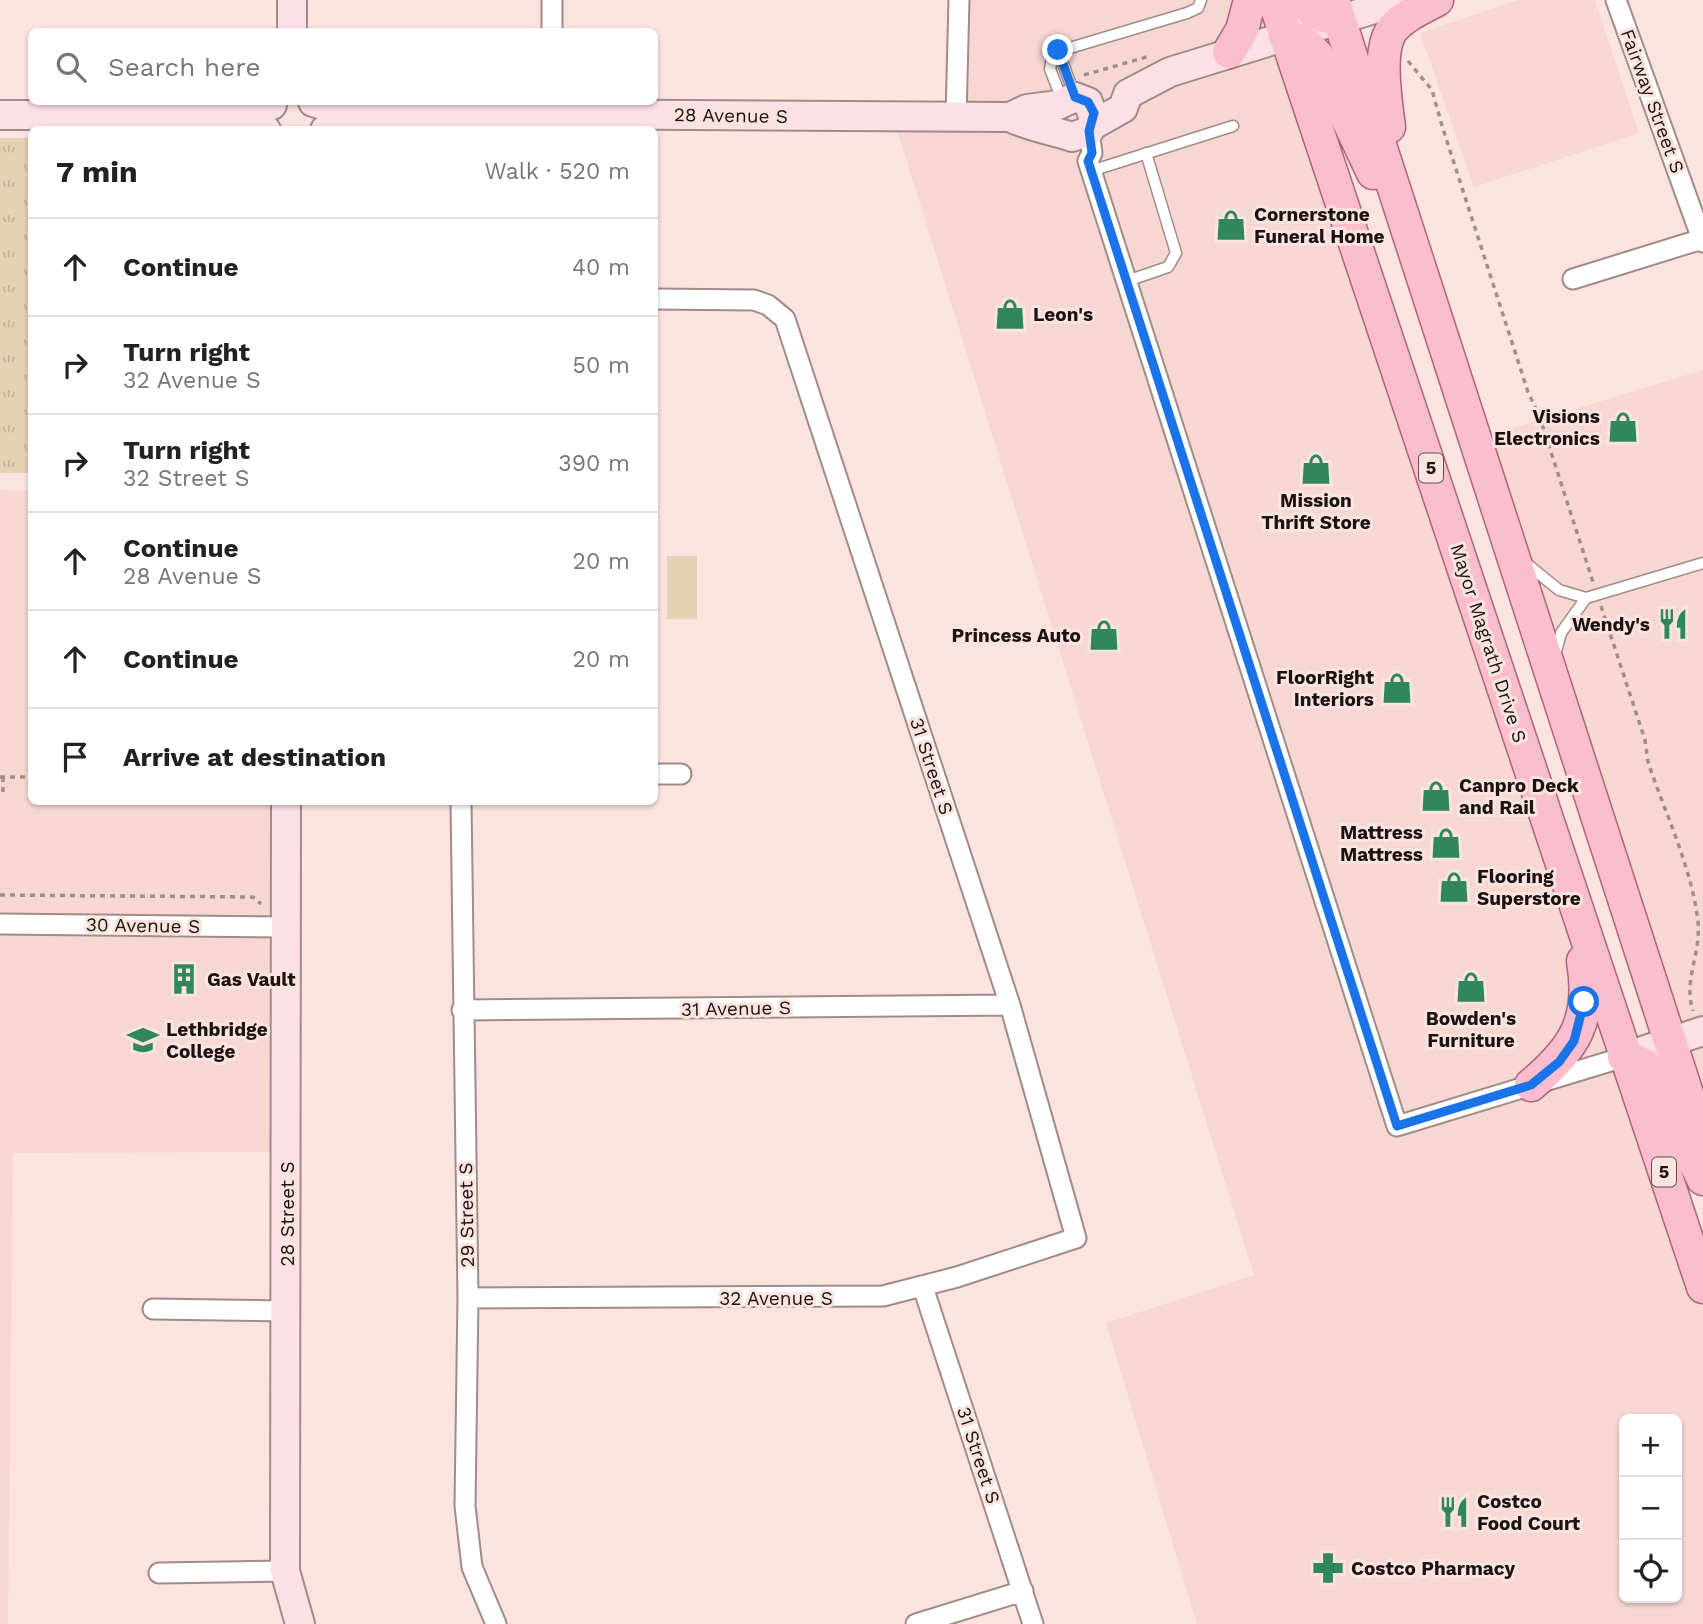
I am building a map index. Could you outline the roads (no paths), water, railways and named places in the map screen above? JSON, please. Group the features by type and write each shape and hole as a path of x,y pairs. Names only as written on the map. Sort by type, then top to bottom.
{"main road":[{"path":"1229,52 1242,30 1250,0"},
{"name":"Mayor Magrath Drive S","path":"1274,0 1624,1057 1703,1287"},
{"path":"1302,0 1315,14 1336,10 1394,181 1554,680 1691,1035 1702,1130"},
{"path":"1394,181 1385,96 1386,45 1400,22 1437,0"},
{"path":"1285,36 1304,42 1317,55 1428,288"},
{"path":"1532,774 1634,1023 1691,1035"},
{"path":"1531,1085 1559,1062 1574,1041 1581,1020 1584,968 1574,901"},
{"path":"1624,1057 1645,1065 1655,1080 1703,1179"}],"street":[{"path":"292,0 292,28"},
{"path":"552,0 552,28"},
{"path":"957,117 959,0"},
{"name":"28 Avenue S","path":"368,118 1010,117 1027,109 1075,112 1117,92 1128,94 1170,72 1285,36 1336,10 1403,0"},
{"name":"Fairway Street S","path":"1616,0 1702,240"},
{"path":"313,105 318,116 315,126"},
{"path":"322,105 368,118"},
{"path":"1075,112 1080,159 1089,166 1127,281 1397,1126 1691,1035"},
{"path":"0,116 271,116"},
{"path":"340,126 368,118"},
{"path":"1573,279 1702,240"},
{"name":"31 Street S","path":"658,299 743,299 768,305 785,319 1010,1005 1076,1238"},
{"path":"658,774 681,774"},
{"name":"28 Street S","path":"286,805 285,1571 300,1624"},
{"name":"29 Street S","path":"461,805 468,1298 467,1535 472,1567 496,1624"},
{"name":"30 Avenue S","path":"0,924 285,927"},
{"name":"31 Avenue S","path":"462,1010 1010,1005"},
{"name":"32 Avenue S","path":"468,1298 883,1296 923,1287 1076,1238"},
{"name":"31 Street S","path":"923,1287 1033,1624"},
{"path":"153,1308 286,1311"},
{"path":"159,1573 285,1571"},
{"path":"916,1624 1023,1591"}],"lane":[{"path":"1075,112 1058,50 1186,13 1198,8 1200,0"},
{"path":"1089,166 1146,153 1233,125"},
{"path":"1127,281 1168,267 1176,253 1146,153"},
{"path":"1512,549 1559,590 1586,598 1703,564"},
{"path":"1554,680 1555,654 1561,633 1586,598"}],"place":[{"name":"Cornerstone Funeral Home","path":"1231,225"},
{"name":"Leon's","path":"1010,314"},
{"name":"Visions Electronics","path":"1623,427"},
{"name":"Mission Thrift Store","path":"1316,469"},
{"name":"Wendy's","path":"1673,624"},
{"name":"Princess Auto","path":"1104,635"},
{"name":"FloorRight Interiors","path":"1397,688"},
{"name":"Canpro Deck and Rail","path":"1436,796"},
{"name":"Mattress Mattress","path":"1446,843"},
{"name":"Flooring Superstore","path":"1454,887"},
{"name":"Gas Vault","path":"184,979"},
{"name":"Bowden's Furniture","path":"1471,987"},
{"name":"Lethbridge College","path":"143,1040"},
{"name":"Costco Food Court","path":"1454,1512"},
{"name":"Costco Pharmacy","path":"1328,1568"}]}
